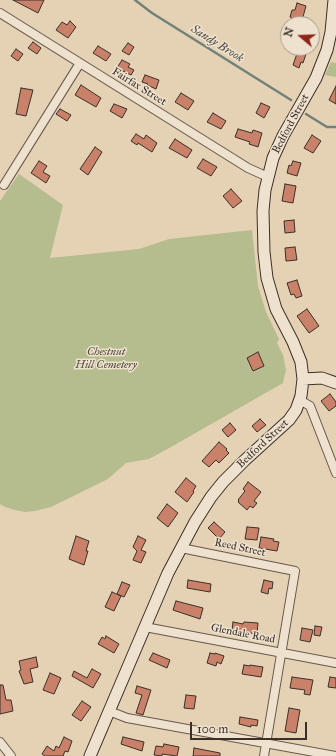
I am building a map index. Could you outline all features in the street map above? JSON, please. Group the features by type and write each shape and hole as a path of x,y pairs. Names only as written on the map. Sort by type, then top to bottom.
{"main road":[{"name":"Bedford Street","path":"90,756 168,573 195,522 211,497 236,468 289,420 296,410 300,400 303,379 298,353 276,309 267,278 264,252 263,211 265,190 273,158 283,136 316,78 327,50 331,32 334,0"},
{"path":"303,379 324,378 336,383"}],"street":[{"name":"Fairfax Street","path":"0,13 248,168 268,177"},
{"path":"4,185 80,63"},
{"path":"300,400 310,406 336,473"},
{"name":"Reed Street","path":"181,548 295,571 282,653"},
{"name":"Glendale Road","path":"145,627 336,663"},
{"path":"264,756 282,653"},
{"path":"109,711 127,718 336,756"},
{"path":"0,742 11,756"}],"green space":[{"path":"331,62 336,63 336,77 325,75"},
{"name":"Chestnut Hill Cemetery","path":"19,174 63,205 50,258 139,249 169,239 252,230 258,286 266,312 279,339 277,343 283,355 286,370 283,383 149,459 126,463 108,479 51,507 25,512 5,507 0,504 0,201"}],"building":[{"path":"13,0 44,0 38,13"},
{"path":"297,3 306,6 303,16 290,16 292,10 295,10"},
{"path":"70,21 76,27 68,38 56,30 62,22 67,25"},
{"path":"33,42 41,48 37,54 28,48"},
{"path":"128,43 134,47 129,55 122,51"},
{"path":"98,46 111,54 106,61 93,53"},
{"path":"16,49 23,54 18,61 11,56"},
{"path":"296,56 305,56 303,63 301,62 299,68 293,65"},
{"path":"122,60 130,64 128,67 134,70 131,75 117,68"},
{"path":"145,75 159,80 156,89 142,82"},
{"path":"81,85 101,98 96,107 75,95"},
{"path":"336,86 336,104 329,100"},
{"path":"21,88 33,90 26,116 16,114"},
{"path":"181,93 194,101 188,110 175,102"},
{"path":"261,103 270,107 264,118 256,113"},
{"path":"114,104 127,109 122,118 110,111"},
{"path":"60,109 71,115 67,121 56,114"},
{"path":"213,113 226,121 221,129 207,122"},
{"path":"238,129 252,133 253,130 262,133 258,147 249,144 250,142 235,137"},
{"path":"136,134 144,139 146,135 157,143 152,152 138,143 137,145 131,141"},
{"path":"312,135 321,141 313,153 304,148"},
{"path":"175,139 192,150 187,158 169,148"},
{"path":"95,147 102,152 88,175 80,169"},
{"path":"203,159 217,167 211,176 197,168"},
{"path":"39,161 47,166 43,172 50,176 46,183 31,173"},
{"path":"293,161 301,163 297,176 287,173 289,165 291,166"},
{"path":"285,184 296,186 293,203 282,201"},
{"path":"231,189 242,201 233,208 223,196"},
{"path":"294,220 295,232 285,233 284,221"},
{"path":"295,247 297,260 286,261 285,248"},
{"path":"297,280 302,296 296,298 294,294 291,295 287,283"},
{"path":"307,309 319,326 309,333 297,316"},
{"path":"258,352 264,366 253,371 247,358"},
{"path":"330,394 336,402 336,406 329,411 321,401"},
{"path":"260,419 266,425 257,432 252,426"},
{"path":"230,423 236,430 228,437 222,430"},
{"path":"219,442 227,449 226,450 229,453 219,463 216,460 209,467 202,461"},
{"path":"186,478 196,486 187,502 175,492"},
{"path":"248,482 261,492 254,501 257,503 253,508 250,506 247,510 238,502 238,500 245,491 243,489"},
{"path":"167,504 178,513 168,527 157,518"},
{"path":"214,522 225,532 219,539 208,528"},
{"path":"247,527 259,528 257,540 245,539"},
{"path":"76,536 89,541 84,565 69,559"},
{"path":"138,536 146,540 141,550 146,552 141,563 133,560 137,551 133,547"},
{"path":"261,537 274,539 273,541 279,542 277,551 259,548"},
{"path":"188,580 211,584 210,592 187,588"},
{"path":"264,580 273,582 272,589 269,588 268,594 261,592"},
{"path":"122,582 130,585 124,597 117,594"},
{"path":"112,592 121,596 114,611 105,607"},
{"path":"176,601 203,608 200,619 173,610"},
{"path":"233,622 243,624 244,622 258,623 257,634 232,630"},
{"path":"315,626 322,627 320,636 314,635"},
{"path":"302,628 313,630 310,642 300,640"},
{"path":"106,636 119,644 114,653 98,644 102,637 105,639"},
{"path":"153,653 170,660 167,668 149,660"},
{"path":"210,653 224,656 221,664 217,662 216,666 207,663"},
{"path":"36,657 38,667 30,669 33,682 24,684 19,671 21,670 19,661"},
{"path":"244,665 263,667 261,677 242,674"},
{"path":"92,669 101,674 93,688 72,676 74,671 87,678"},
{"path":"50,673 61,678 54,694 43,690"},
{"path":"292,677 313,680 310,695 304,694 305,690 290,688"},
{"path":"330,677 336,678 336,688 328,687"},
{"path":"0,685 3,685 6,700 11,700 13,711 0,714"},
{"path":"137,686 151,690 143,715 136,713 142,695 135,693"},
{"path":"186,695 196,696 194,709 184,708"},
{"path":"82,701 91,707 81,721 72,715"},
{"path":"289,708 300,710 296,733 285,731"},
{"path":"240,717 258,720 257,726 251,725 251,727 239,724"},
{"path":"64,737 72,741 68,752 65,751 63,756 45,756 42,754 47,746 54,751 56,746 59,748"},
{"path":"123,737 144,742 142,751 121,744"},
{"path":"164,744 179,747 177,756 162,754 162,756 154,755 156,746 163,747"},
{"path":"194,748 220,753 220,756 193,756"}],"waterway":[{"name":"Sandy Brook","path":"135,0 152,13 291,100"},
{"name":"Sandy Brook","path":"306,114 327,127 336,127"}]}
